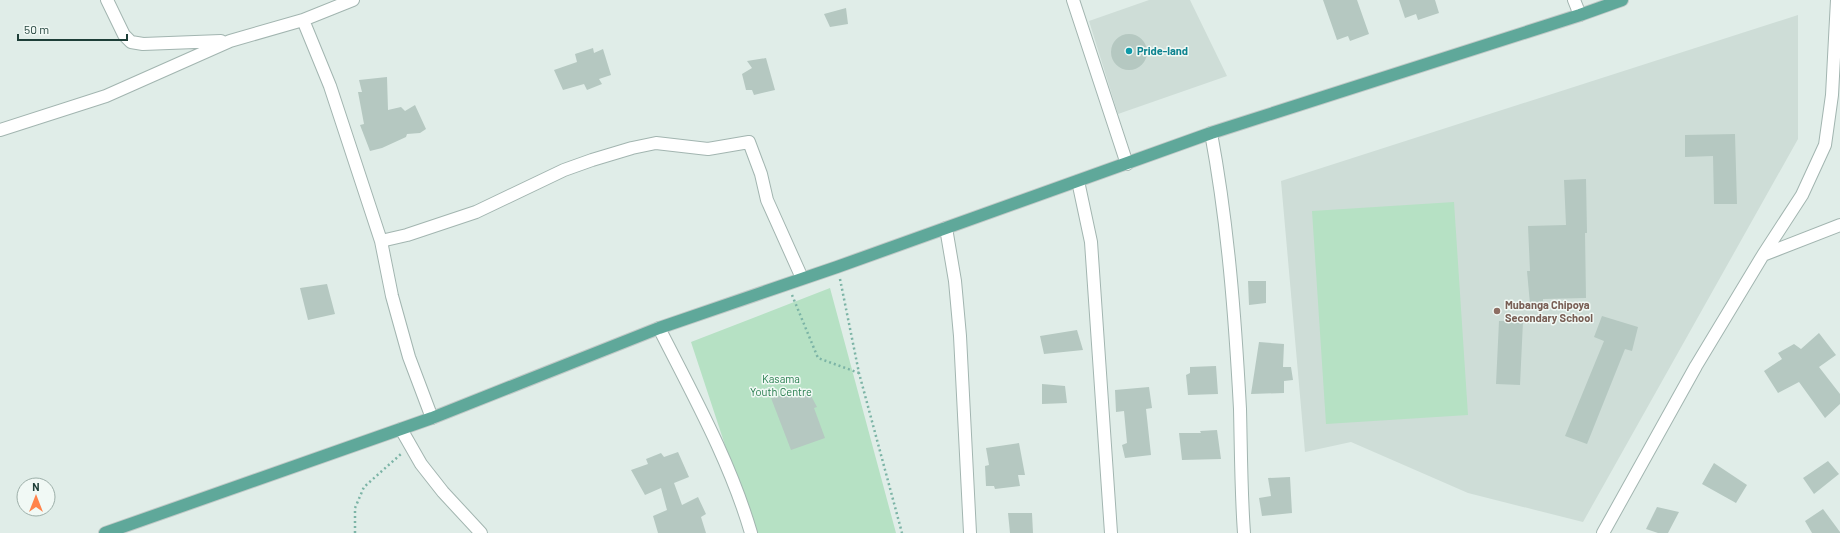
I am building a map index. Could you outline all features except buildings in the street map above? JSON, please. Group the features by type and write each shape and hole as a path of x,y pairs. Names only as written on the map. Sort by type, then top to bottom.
{"main road":[{"path":"105,533 432,418 659,328 837,267 1211,133 1580,15 1622,0"}],"street":[{"path":"108,0 124,35 131,42 143,44 230,41"},
{"path":"0,130 106,96 230,41 303,20 353,0"},
{"path":"1073,0 1127,164"},
{"path":"1574,0 1580,15"},
{"path":"1604,533 1696,366 1802,194 1825,145 1832,95 1837,0"},
{"path":"303,20 330,86 381,241 392,296 409,357 432,418"},
{"path":"1211,133 1222,191 1232,295 1240,409 1244,533"},
{"path":"381,241 407,235 476,212 564,170 632,148 656,143 708,149 749,142 761,174 767,200 802,278"},
{"path":"1078,181 1091,242 1111,533"},
{"path":"1763,255 1840,225"},
{"path":"946,228 955,281 960,336 970,533"},
{"path":"659,328 721,452 751,533"},
{"path":"401,429 421,464 443,492 481,533"}],"path":[{"path":"837,267 859,373 902,533"},
{"path":"788,284 818,358 859,373"},
{"path":"355,533 355,508 364,487 399,455 412,448"}],"shaded area":[{"path":"1149,0 1190,0 1227,76 1118,114 1089,21"},
{"name":"Mubanga Chipoya Secondary School","path":"1798,15 1798,139 1583,522 1468,493 1351,442 1305,452 1281,181"}],"green space":[{"path":"1454,202 1468,415 1326,424 1312,211"},
{"name":"Kasama Youth Centre","path":"830,288 896,533 754,533 691,342"}],"place":[{"name":"Pride-land","path":"1129,51"},
{"name":"Mubanga Chipoya Secondary School","path":"1497,311"}]}
